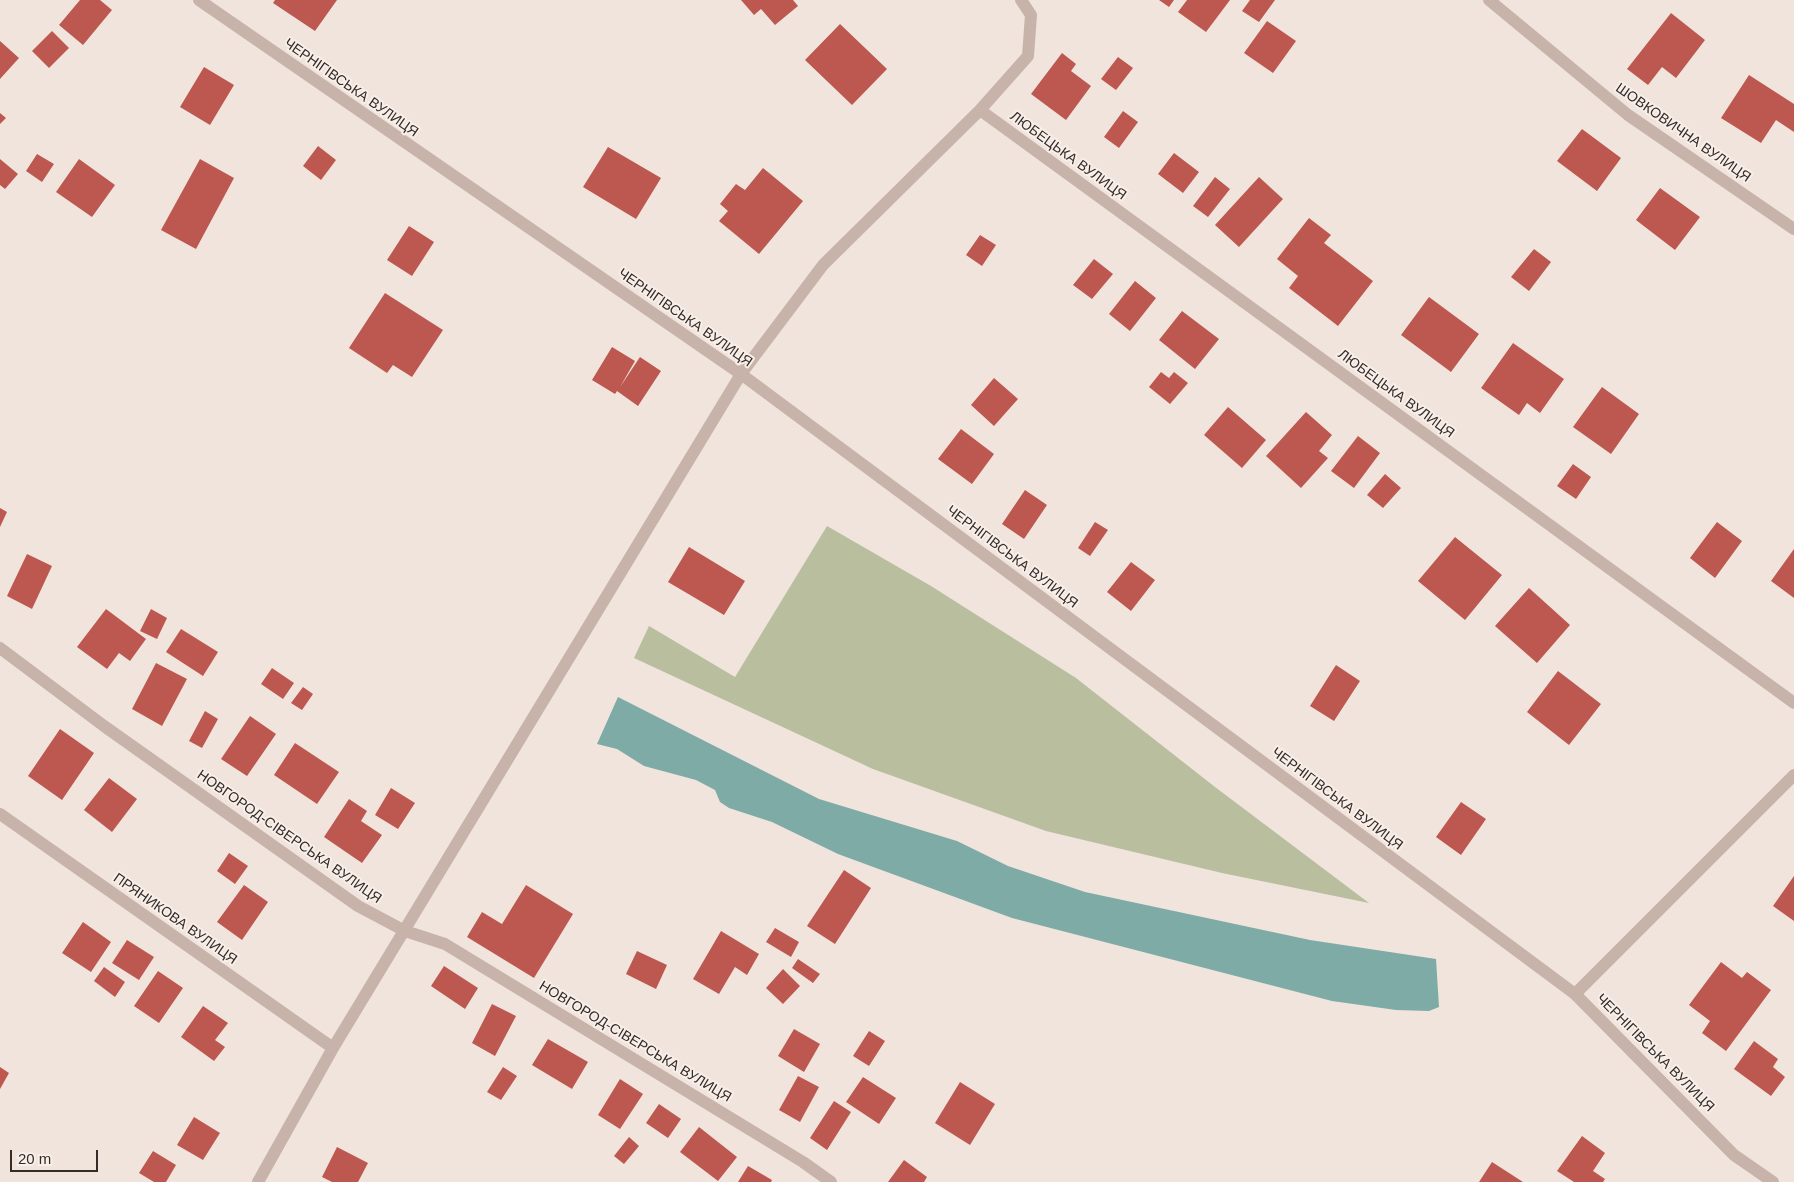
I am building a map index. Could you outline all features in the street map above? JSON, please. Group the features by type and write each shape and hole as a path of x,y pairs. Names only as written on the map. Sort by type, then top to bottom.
{"street":[{"name":"ЧЕРНІГІВСЬКА ВУЛИЦЯ","path":"199,0 741,374 1575,994 1734,1154 1773,1182"},
{"path":"258,1182 333,1048 741,374 823,265 980,110 1028,56 1030,15 1021,0"},
{"name":"ШОВКОВИЧНА ВУЛИЦЯ","path":"1489,0 1628,115 1794,229"},
{"name":"ЛЮБЕЦЬКА ВУЛИЦЯ","path":"980,110 1794,702"},
{"name":"НОВГОРОД-СІВЕРСЬКА ВУЛИЦЯ","path":"0,648 104,726 358,906 404,931 445,944 794,1157 831,1182"},
{"path":"1575,994 1794,774"},
{"name":"ПРЯНИКОВА ВУЛИЦЯ","path":"0,814 333,1048"}],"green space":[{"path":"827,526 931,586 1076,678 1215,787 1369,903 1222,873 1046,831 873,769 634,658 649,626 735,677"}],"water":[{"path":"618,697 819,799 957,841 1008,866 1085,892 1310,940 1436,959 1439,1007 1429,1011 1396,1010 1332,1001 1012,918 838,854 772,822 729,808 720,802 715,790 696,780 644,766 617,749 597,744"}],"building":[{"path":"80,0 100,0 112,10 83,45 59,25"},
{"path":"275,0 337,0 315,31 273,3"},
{"path":"741,0 793,0 798,6 775,25 761,9 754,15"},
{"path":"1159,0 1174,0 1169,7"},
{"path":"1187,0 1230,0 1206,32 1178,12"},
{"path":"1250,0 1275,0 1259,22 1242,11"},
{"path":"1671,13 1705,40 1676,78 1662,67 1648,85 1627,69"},
{"path":"1267,21 1296,41 1273,73 1244,53"},
{"path":"840,24 887,69 852,105 805,60"},
{"path":"52,31 69,48 49,68 32,51"},
{"path":"0,41 19,58 0,79"},
{"path":"1062,53 1076,64 1071,71 1091,86 1066,120 1031,94"},
{"path":"1118,57 1133,68 1116,90 1101,79"},
{"path":"204,67 234,85 210,125 180,107"},
{"path":"1749,75 1794,104 1794,132 1776,120 1761,143 1721,118"},
{"path":"1123,111 1138,122 1119,148 1104,137"},
{"path":"0,113 6,118 0,124"},
{"path":"1582,129 1621,158 1597,191 1557,161"},
{"path":"318,146 336,160 321,180 303,166"},
{"path":"608,147 661,178 636,219 583,187"},
{"path":"1174,153 1199,172 1183,193 1158,174"},
{"path":"37,154 54,164 42,182 26,171"},
{"path":"0,159 18,174 5,189 0,185"},
{"path":"79,159 115,185 92,217 56,192"},
{"path":"200,159 234,178 196,249 161,230"},
{"path":"763,168 803,201 759,254 719,221 728,211 720,204 736,184 745,190"},
{"path":"1215,177 1230,189 1208,217 1193,206"},
{"path":"1259,177 1283,199 1239,247 1215,225"},
{"path":"1660,188 1700,217 1675,250 1636,220"},
{"path":"1309,218 1331,235 1324,243 1373,281 1338,326 1289,288 1298,276 1277,259"},
{"path":"409,226 434,242 412,276 387,260"},
{"path":"980,235 996,245 982,266 966,255"},
{"path":"1534,249 1551,262 1529,291 1511,277"},
{"path":"1094,259 1113,274 1092,299 1073,285"},
{"path":"1135,281 1156,298 1130,331 1109,314"},
{"path":"385,293 443,330 412,377 393,365 387,373 349,348"},
{"path":"1429,297 1479,334 1451,372 1401,335"},
{"path":"1182,311 1219,339 1195,369 1159,340"},
{"path":"1513,343 1564,379 1540,413 1527,403 1519,415 1481,388"},
{"path":"612,347 635,361 620,387 640,357 661,371 638,406 617,391 615,394 592,380"},
{"path":"1161,372 1169,378 1174,372 1188,383 1170,404 1149,387"},
{"path":"994,378 1018,399 994,426 971,405"},
{"path":"1602,387 1639,414 1611,454 1573,427"},
{"path":"1228,407 1266,440 1242,468 1204,435"},
{"path":"1306,412 1332,435 1319,451 1328,458 1301,488 1266,456"},
{"path":"961,429 994,454 972,484 938,459"},
{"path":"1358,436 1380,453 1354,488 1331,471"},
{"path":"1573,464 1591,477 1576,499 1557,486"},
{"path":"1385,474 1401,488 1383,508 1367,495"},
{"path":"1025,490 1047,505 1024,539 1002,524"},
{"path":"0,508 7,512 0,527"},
{"path":"1095,522 1108,530 1090,556 1078,548"},
{"path":"1717,522 1742,541 1715,578 1690,558"},
{"path":"1455,537 1502,575 1465,620 1418,581"},
{"path":"689,547 745,581 724,615 668,582"},
{"path":"1794,549 1794,598 1771,581"},
{"path":"27,554 52,566 32,609 7,596"},
{"path":"1131,562 1155,580 1131,611 1107,592"},
{"path":"1529,588 1570,625 1537,663 1495,626"},
{"path":"106,609 146,639 130,661 119,653 107,669 77,647"},
{"path":"151,609 167,618 157,639 140,631"},
{"path":"181,629 218,652 203,676 166,652"},
{"path":"156,663 187,679 162,726 132,709"},
{"path":"1336,665 1360,681 1334,721 1310,706"},
{"path":"272,668 294,683 283,699 261,684"},
{"path":"1558,671 1601,704 1569,745 1527,712"},
{"path":"303,687 313,694 302,710 291,703"},
{"path":"205,711 218,719 202,748 189,741"},
{"path":"250,716 276,734 247,776 221,759"},
{"path":"60,729 94,753 62,800 28,776"},
{"path":"295,743 339,772 317,804 274,775"},
{"path":"109,778 137,799 112,832 84,810"},
{"path":"391,788 415,803 398,829 375,815"},
{"path":"349,799 367,811 361,821 382,835 362,863 324,837"},
{"path":"1461,802 1486,819 1461,855 1436,837"},
{"path":"229,853 248,866 235,884 217,871"},
{"path":"844,870 871,888 835,944 807,926"},
{"path":"1794,876 1794,921 1773,906"},
{"path":"244,885 268,902 242,940 217,922"},
{"path":"526,885 573,914 534,978 467,937 482,912 502,924"},
{"path":"83,922 111,942 91,972 62,953"},
{"path":"775,928 799,942 791,957 766,942"},
{"path":"721,931 759,954 747,975 735,967 719,994 693,979"},
{"path":"127,940 154,957 139,980 112,963"},
{"path":"637,951 667,965 656,989 626,974"},
{"path":"798,959 820,974 813,983 792,968"},
{"path":"1721,962 1742,978 1747,972 1771,990 1726,1051 1702,1033 1710,1021 1689,1005"},
{"path":"444,966 478,988 465,1009 431,986"},
{"path":"104,967 125,982 115,997 94,981"},
{"path":"783,969 800,986 783,1004 766,988"},
{"path":"158,971 183,988 159,1023 134,1006"},
{"path":"492,1004 516,1016 495,1056 472,1043"},
{"path":"203,1006 228,1023 215,1040 225,1047 214,1061 181,1037"},
{"path":"794,1029 820,1044 804,1072 778,1056"},
{"path":"869,1031 885,1041 869,1066 853,1056"},
{"path":"548,1039 588,1062 572,1089 532,1065"},
{"path":"1754,1041 1778,1059 1773,1067 1785,1077 1771,1096 1734,1069"},
{"path":"0,1067 9,1073 0,1089"},
{"path":"503,1067 517,1076 501,1100 487,1092"},
{"path":"798,1076 819,1087 800,1122 779,1110"},
{"path":"863,1077 896,1098 879,1124 846,1102"},
{"path":"620,1079 643,1094 620,1129 598,1115"},
{"path":"960,1082 995,1104 970,1145 935,1123"},
{"path":"834,1101 851,1112 827,1150 810,1138"},
{"path":"659,1104 681,1119 668,1138 646,1123"},
{"path":"194,1117 220,1133 203,1160 177,1145"},
{"path":"699,1127 737,1157 718,1181 680,1152"},
{"path":"1582,1136 1605,1153 1593,1171 1605,1179 1603,1182 1574,1182 1557,1171"},
{"path":"629,1137 639,1146 624,1164 614,1156"},
{"path":"337,1147 368,1163 358,1182 332,1182 322,1177"},
{"path":"153,1151 176,1165 166,1182 154,1182 139,1173"},
{"path":"904,1160 927,1177 924,1182 888,1182"},
{"path":"1492,1162 1523,1182 1479,1182"},
{"path":"748,1166 772,1180 771,1182 738,1182"}]}
